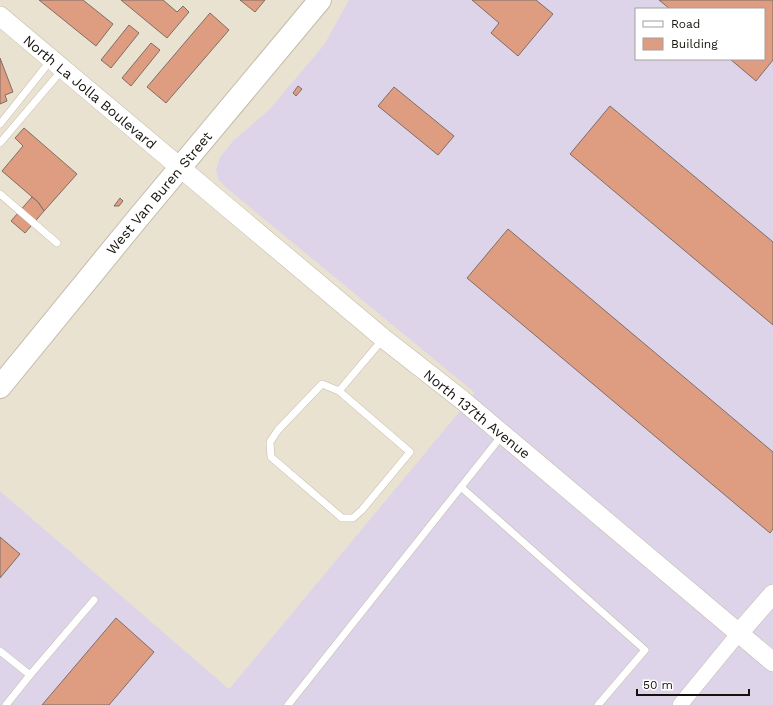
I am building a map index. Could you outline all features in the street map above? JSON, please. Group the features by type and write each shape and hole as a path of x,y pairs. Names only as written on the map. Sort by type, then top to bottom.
{"main road":[{"name":"West Van Buren Street","path":"0,387 320,0"}],"street":[{"name":"North La Jolla Boulevard","path":"0,16 180,168"},
{"name":"North 137th Avenue","path":"180,168 383,338 462,399 773,662"},
{"path":"680,705 773,594"}],"lane":[{"path":"0,143 35,102 57,64"},
{"path":"0,124 57,64"},
{"path":"0,194 57,243"},
{"path":"339,391 383,338"},
{"path":"322,384 339,391 410,452 362,510 353,518 342,518 271,457 270,442 278,430 322,384"},
{"path":"288,705 503,434"},
{"path":"461,487 645,650 598,705"},
{"path":"6,705 94,600"},
{"path":"0,651 30,675"}],"shaded area":[{"path":"349,0 773,0 773,705 0,705 0,491 229,689 475,393 229,190 218,179 216,170 220,157 233,141 269,110 324,45"}],"building":[{"path":"39,0 83,0 113,24 96,46"},
{"path":"121,0 163,0 177,12 183,6 189,12 167,38"},
{"path":"240,0 265,0 255,12"},
{"path":"472,0 536,0 553,14 518,56 491,33 499,23"},
{"path":"659,0 773,0 773,60 756,81 731,60 765,60 765,8 669,8"},
{"path":"210,13 229,30 166,103 147,87"},
{"path":"129,25 139,33 111,68 101,60"},
{"path":"151,43 160,50 131,86 122,78"},
{"path":"0,58 13,92 5,95 7,101 0,104"},
{"path":"298,86 302,89 296,96 293,93"},
{"path":"394,87 454,136 438,155 378,106"},
{"path":"610,106 773,242 773,325 570,154"},
{"path":"24,128 77,174 44,211 38,202 2,171 23,146 15,138"},
{"path":"32,197 38,202 44,211 25,233 11,221"},
{"path":"120,198 123,201 119,206 114,206"},
{"path":"508,229 773,452 773,529 770,533 467,278"},
{"path":"0,537 20,554 0,578"},
{"path":"116,618 154,652 109,705 42,705"}]}
